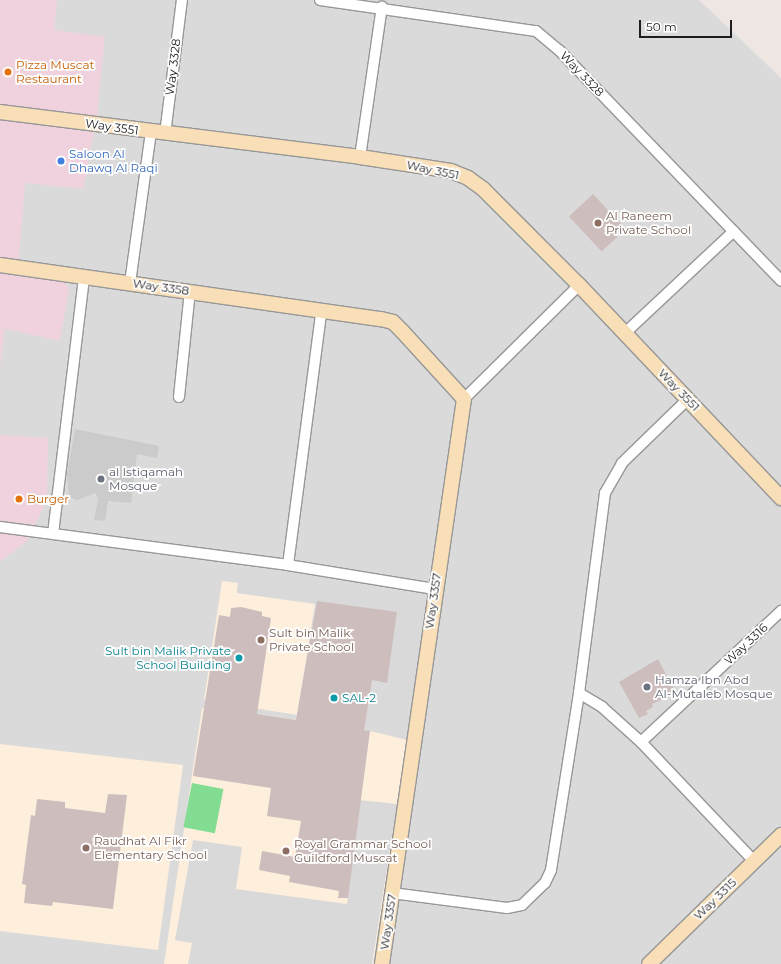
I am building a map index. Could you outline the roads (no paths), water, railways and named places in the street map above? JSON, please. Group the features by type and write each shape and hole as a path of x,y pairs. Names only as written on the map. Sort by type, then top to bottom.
{"street":[{"name":"Way 3328","path":"130,283 182,0"},
{"name":"Way 3328","path":"320,0 382,7 528,29 546,37 781,281"},
{"path":"360,157 382,7"},
{"name":"Way 3551","path":"0,112 158,133 360,157 445,170 468,178 483,189 579,285 781,498"},
{"path":"624,333 734,231"},
{"name":"Way 3358","path":"0,264 190,291 321,313 393,322 464,399"},
{"path":"53,534 84,277"},
{"path":"464,399 579,285"},
{"path":"179,397 190,291"},
{"path":"288,565 321,313"},
{"name":"Way 3357","path":"382,964 434,589 464,399"},
{"path":"392,893 507,908 522,905 536,895 545,884 551,870 579,693 605,493 622,463 688,400"},
{"path":"0,527 288,565 434,589"},
{"name":"Way 3316","path":"641,742 781,611"},
{"path":"579,693 602,707 641,742 754,861"},
{"name":"Way 3315","path":"649,964 781,835"}],"place":[{"name":"Pizza Muscat Restaurant","path":"8,72"},
{"name":"Saloon Al Dhawq Al Raqi","path":"61,161"},
{"name":"Al Raneem Private School","path":"598,223"},
{"name":"al Istiqamah Mosque","path":"101,479"},
{"name":"Burger","path":"19,499"},
{"name":"Sult bin Malik Private School","path":"261,640"},
{"name":"Sult bin Malik Private School Building","path":"239,658"},
{"name":"Hamza Ibn Abd Al-Mutaleb Mosque","path":"647,687"},
{"name":"SAL-2","path":"334,698"},
{"name":"Raudhat Al Fikr Elementary School","path":"86,848"},
{"name":"Royal Grammar School Guildford Muscat","path":"286,851"}]}
